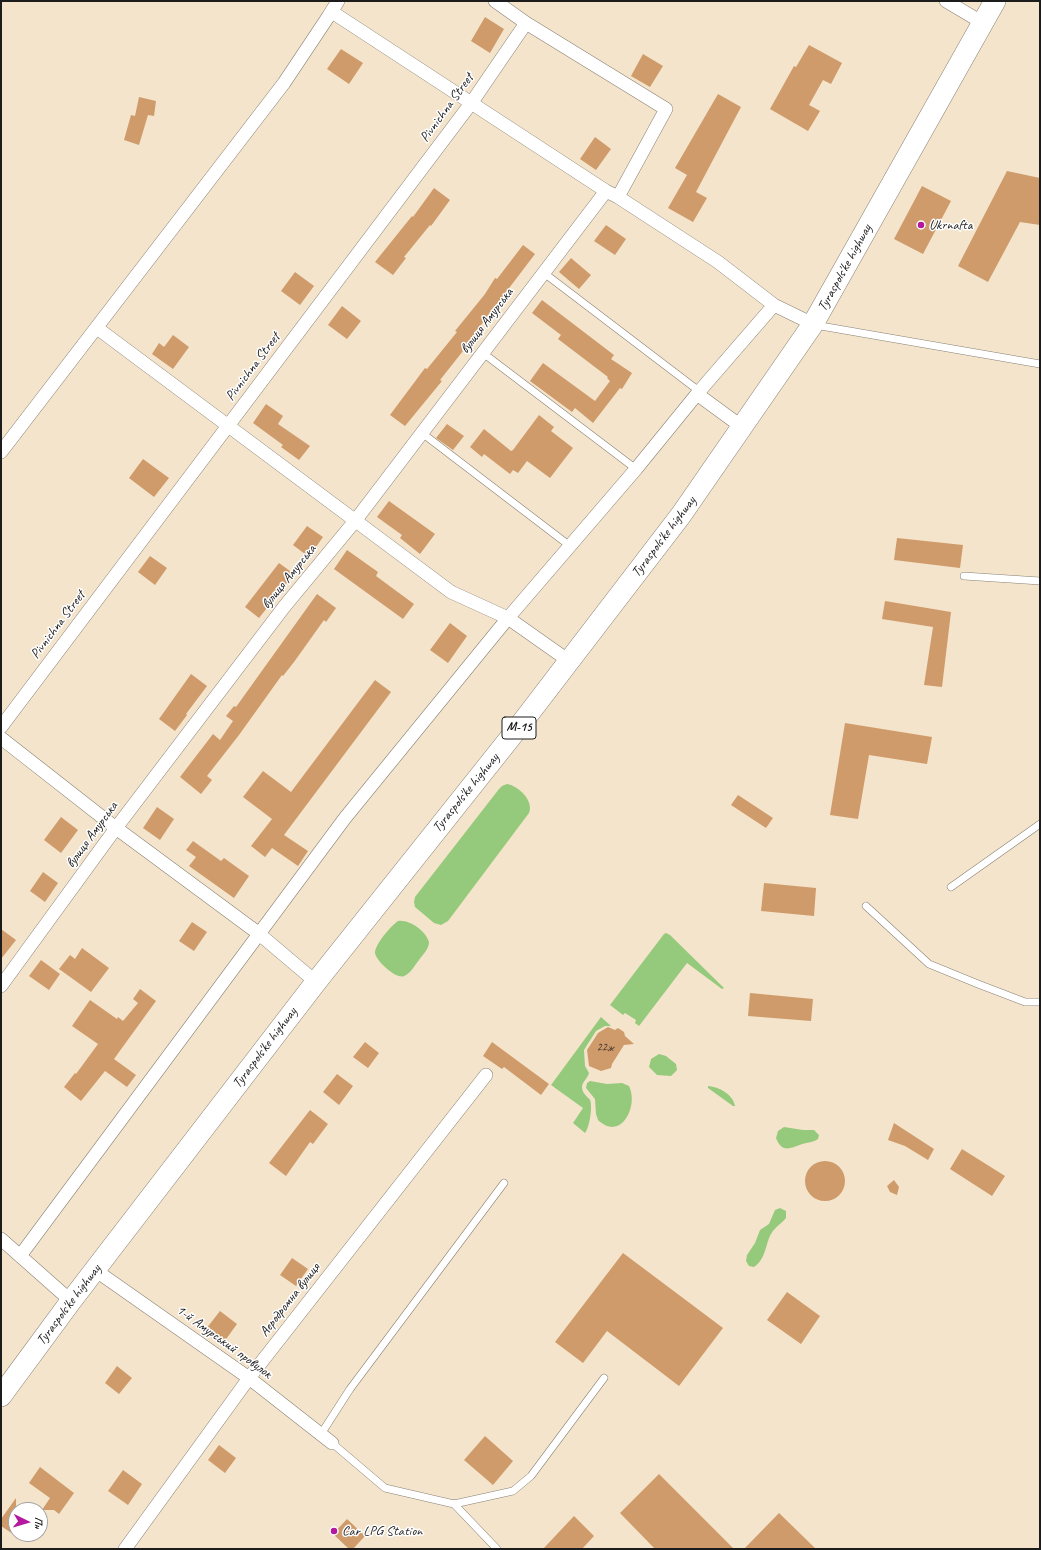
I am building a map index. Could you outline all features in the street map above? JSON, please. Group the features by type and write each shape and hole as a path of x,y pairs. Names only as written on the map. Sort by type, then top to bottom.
{"main road":[{"name":"М-15","path":"983,23 995,1"},
{"name":"Tyraspols'ke highway","path":"1,1396 71,1301 316,982 514,733 682,515 813,324 983,23"}],"street":[{"path":"495,1 526,23 666,109 618,197"},
{"path":"946,1 983,23"},
{"path":"1,452 284,83 335,6 472,102 606,191 618,197 718,262 774,305 813,324"},
{"name":"Pivnichna Street","path":"1,727 472,102 526,23"},
{"name":"вулиця Амурська","path":"1,986 116,828 284,607 355,521 606,191"},
{"path":"20,1256 345,818 508,618 636,469 698,392 774,305"},
{"path":"97,328 451,592 508,618 569,661"},
{"path":"698,392 742,427"},
{"path":"1,738 116,828 258,934 316,982"},
{"name":"Аеродромна вулиця","path":"125,1549 249,1378 486,1075"},
{"path":"1,1239 71,1301"},
{"name":"1-й Амурський провулок","path":"95,1270 249,1378 332,1443"}],"lane":[{"path":"544,273 698,392"},
{"path":"813,324 1040,364"},
{"path":"483,353 636,469"},
{"path":"422,433 570,546"},
{"path":"964,576 1040,581"},
{"path":"951,887 1040,824"},
{"path":"866,906 929,964 1025,1002 1040,1002"},
{"path":"321,1434 350,1389 504,1184"},
{"path":"332,1443 385,1488 454,1504 513,1491 531,1476 604,1378"},
{"path":"454,1504 497,1549"}],"green space":[{"path":"507,784 512,785 521,791 529,804 529,813 448,921 441,925 434,923 415,907 415,897 499,789"},
{"path":"398,921 407,922 421,930 429,942 427,949 412,969 404,976 392,973 379,961 375,953 380,940"},
{"path":"666,933 670,935 724,988 722,989 687,963 639,1026 635,1023 636,1020 625,1013 623,1015 610,1005"},
{"path":"601,1017 611,1026 605,1026 596,1031 584,1050 585,1066 589,1073 583,1083 582,1089 591,1103 589,1123 585,1133 573,1123 583,1108 551,1085"},
{"path":"659,1054 666,1056 676,1064 677,1070 671,1076 657,1075 649,1067 651,1059"},
{"path":"590,1081 607,1084 622,1083 629,1086 632,1103 626,1119 621,1124 614,1127 606,1126 598,1120 595,1099 586,1088 587,1083"},
{"path":"708,1086 725,1092 734,1102 735,1106 708,1088"},
{"path":"784,1127 814,1130 819,1135 818,1139 789,1148 782,1147 776,1138 778,1131"},
{"path":"780,1208 786,1211 786,1218 774,1229 769,1238 763,1256 758,1264 754,1267 749,1266 746,1261 747,1255 755,1243 760,1230 769,1224 775,1210"}],"building":[{"path":"485,17 504,29 490,53 471,41"},
{"path":"809,45 842,63 831,84 823,80 809,105 820,111 808,131 770,109 794,66 796,67"},
{"path":"341,49 363,63 349,84 327,69"},
{"path":"643,54 663,66 650,87 631,76"},
{"path":"718,94 741,107 696,192 707,198 693,222 668,208 687,175 675,168"},
{"path":"139,97 156,101 154,116 148,115 139,145 124,140 131,115 135,116"},
{"path":"595,137 611,149 596,170 580,159"},
{"path":"1007,171 1040,178 1040,225 1020,222 988,282 958,266"},
{"path":"922,186 951,201 923,254 894,239"},
{"path":"434,188 450,200 431,226 430,225 404,257 406,258 393,275 375,262 412,216 413,217"},
{"path":"606,225 626,239 615,255 594,241"},
{"path":"523,245 535,254 440,380 442,381 405,426 390,415 425,368 427,369 457,332 455,331 485,294 495,278 497,279"},
{"path":"571,258 591,275 579,289 559,272"},
{"path":"295,272 314,286 300,305 281,291"},
{"path":"542,300 614,355 611,359 632,373 622,389 620,388 593,423 575,408 572,412 530,381 543,363 595,401 610,381 607,378 608,377 558,339 561,335 532,313"},
{"path":"342,306 361,321 347,339 328,325"},
{"path":"173,335 189,347 173,369 152,354 159,343 164,347"},
{"path":"266,404 283,416 278,424 310,446 299,460 281,447 283,445 253,423"},
{"path":"539,415 554,427 551,431 573,448 550,478 527,461 518,473 513,470 510,474 484,454 482,457 470,447 484,429 511,451"},
{"path":"447,424 464,436 453,450 436,438"},
{"path":"143,459 169,478 154,497 129,478"},
{"path":"389,501 435,534 420,554 400,538 402,535 377,517"},
{"path":"307,526 323,537 309,557 293,545"},
{"path":"897,538 963,545 960,568 894,560"},
{"path":"347,550 378,572 376,576 414,604 403,619 334,569"},
{"path":"150,556 167,568 155,585 138,572"},
{"path":"279,563 294,574 259,618 245,607"},
{"path":"317,594 336,608 326,622 324,620 207,776 212,780 201,794 180,777 213,734 220,740 233,721 226,716 234,706 236,707"},
{"path":"885,601 951,612 942,687 924,685 933,627 882,619"},
{"path":"450,623 467,636 448,663 430,650"},
{"path":"191,674 207,686 175,731 159,719"},
{"path":"375,680 391,692 284,835 308,851 298,866 272,848 265,857 251,846 272,819 243,797 263,771 291,792"},
{"path":"845,723 932,737 927,764 869,755 858,819 830,815"},
{"path":"738,795 773,818 766,828 731,805"},
{"path":"157,807 174,819 160,840 143,828"},
{"path":"61,817 78,830 61,853 44,840"},
{"path":"193,841 221,861 224,858 249,876 234,898 189,866 196,857 186,850"},
{"path":"43,872 58,883 45,902 30,891"},
{"path":"764,883 816,888 814,916 761,911"},
{"path":"192,922 207,932 194,951 179,941"},
{"path":"1,929 16,940 1,959"},
{"path":"82,948 109,968 91,992 59,969 70,955 75,959"},
{"path":"41,960 60,974 49,990 29,976"},
{"path":"140,989 156,1001 114,1059 136,1075 127,1087 105,1071 81,1101 64,1087 75,1073 76,1074 98,1044 72,1026 90,1000 117,1019 118,1017 123,1021 138,1003 133,999"},
{"path":"750,993 813,999 811,1021 748,1016"},
{"path":"608,1027 615,1030 618,1028 624,1032 625,1036 634,1044 624,1045 611,1068 601,1071 589,1066 587,1050 598,1033"},
{"path":"365,1042 379,1053 368,1068 353,1057"},
{"path":"492,1042 549,1084 541,1095 504,1067 502,1069 483,1056"},
{"path":"337,1074 353,1086 339,1105 323,1092"},
{"path":"310,1110 328,1124 313,1144 310,1142 286,1176 269,1163"},
{"path":"894,1123 934,1149 928,1160 905,1146 888,1140"},
{"path":"962,1149 1005,1176 992,1196 950,1169"},
{"path":"825,1161 833,1163 839,1167 843,1173 845,1181 843,1189 839,1195 833,1199 825,1201 817,1199 811,1195 807,1189 805,1181 807,1173 811,1167 817,1163"},
{"path":"894,1180 899,1187 897,1195 890,1192 887,1186"},
{"path":"623,1253 723,1328 679,1386 607,1331 583,1363 555,1342"},
{"path":"292,1258 308,1269 296,1286 280,1275"},
{"path":"787,1292 820,1316 801,1344 767,1320"},
{"path":"220,1311 237,1324 224,1342 206,1329"},
{"path":"117,1366 132,1378 119,1394 105,1383"},
{"path":"485,1436 513,1461 493,1485 464,1460"},
{"path":"219,1445 236,1458 225,1473 208,1460"},
{"path":"40,1467 74,1493 59,1514 54,1510 48,1510 47,1502 50,1498 29,1483"},
{"path":"123,1470 142,1484 128,1505 108,1491"},
{"path":"659,1474 734,1549 655,1549 620,1513"},
{"path":"8,1509 8,1531 1,1526 1,1519"},
{"path":"779,1513 816,1549 744,1549"},
{"path":"574,1516 594,1536 582,1549 543,1549"},
{"path":"347,1519 365,1536 353,1549 349,1549 333,1534"}],"place":[{"name":"Ukrnafta","path":"921,225"},
{"name":"Car LPG Station","path":"334,1531"}]}
